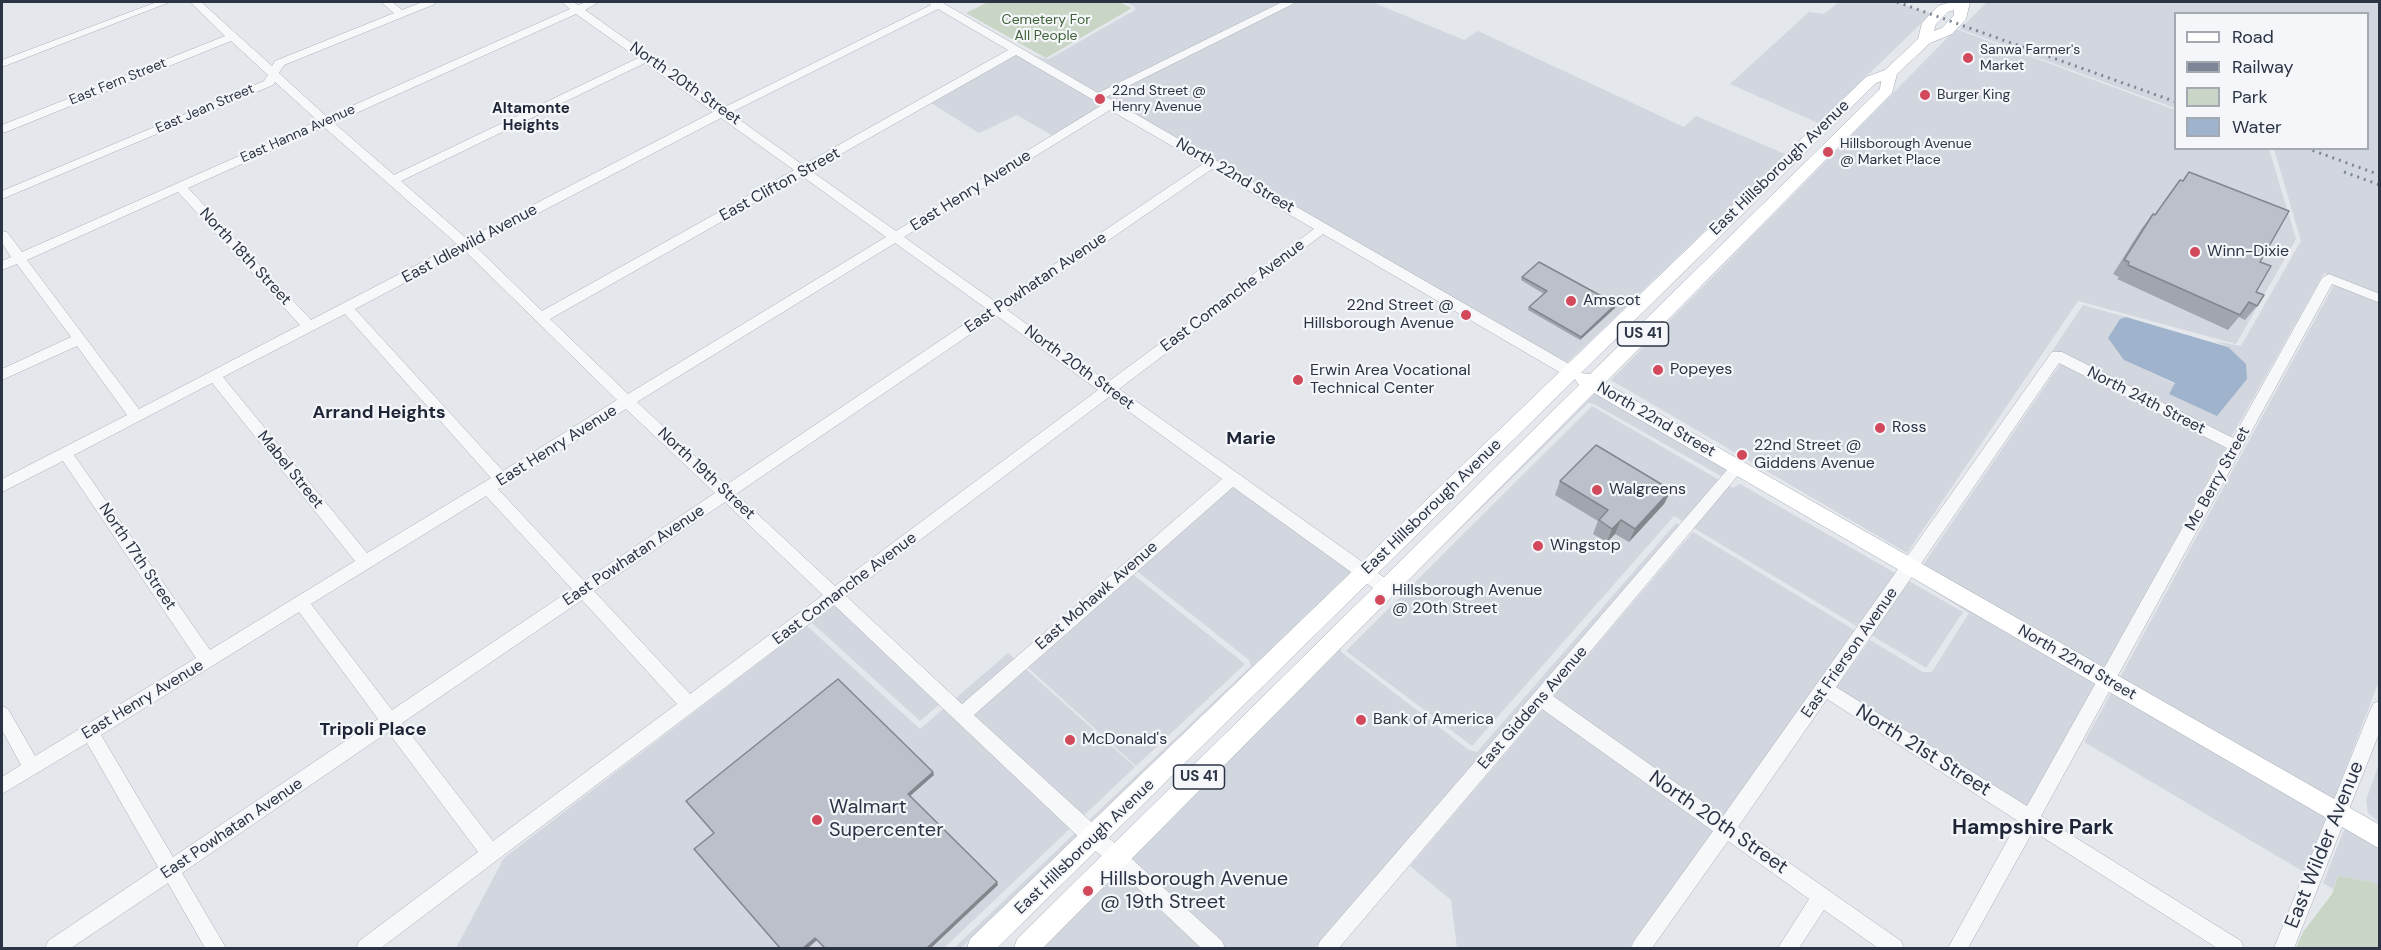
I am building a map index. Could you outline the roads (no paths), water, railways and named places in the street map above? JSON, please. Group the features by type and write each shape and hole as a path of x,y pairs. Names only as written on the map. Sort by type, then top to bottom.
{"main road":[{"name":"East Hillsborough Avenue","path":"980,948 1871,80 1890,73 1925,40 1947,31 1961,16 1962,2"},
{"name":"East Hillsborough Avenue","path":"1026,948 1887,90 1890,73"},
{"name":"North 22nd Street","path":"1571,372 2379,838"}],"street":[{"path":"2,64 165,2"},
{"name":"North 19th Street","path":"195,2 326,122 467,246 726,494 1093,838 1118,857 1215,948"},
{"path":"386,2 401,14"},
{"name":"East Jean Street","path":"2,195 269,83 279,63 431,2"},
{"name":"East Hanna Avenue","path":"2,266 326,122 573,5 594,2"},
{"name":"East Henry Avenue","path":"2,786 897,237 1104,100 1289,2"},
{"name":"North 22nd Street","path":"936,3 1571,372"},
{"name":"East Idlewild Avenue","path":"2,486 936,3"},
{"name":"North 20th Street","path":"573,5 1386,588"},
{"name":"East Fern Street","path":"2,129 234,36"},
{"name":"East Clifton Street","path":"541,318 1017,50"},
{"path":"393,180 648,58"},
{"name":"East Powhatan Avenue","path":"55,948 1213,163"},
{"name":"North 18th Street","path":"180,187 310,327"},
{"name":"East Comanche Avenue","path":"366,948 837,596 1323,228"},
{"path":"2,235 77,340 137,417"},
{"name":"Mc Berry Street","path":"1958,948 2329,278 2379,299"},
{"path":"347,308 582,591 689,705"},
{"path":"2,375 77,340"},
{"name":"North 24th Street","path":"2057,356 2236,446"},
{"name":"East Frierson Avenue","path":"1641,948 1911,567 2057,356"},
{"name":"Mabel Street","path":"215,377 366,563"},
{"name":"North 17th Street","path":"65,453 208,661"},
{"name":"East Giddens Avenue","path":"1327,948 1738,467"},
{"name":"East Mohawk Avenue","path":"962,715 1233,478"},
{"path":"301,603 491,854"},
{"name":"North 21st Street","path":"1825,689 2234,948"},
{"name":"North 20th Street","path":"1541,698 1894,948"},
{"name":"East Wilder Avenue","path":"2284,948 2339,814 2379,708"},
{"path":"2,714 32,768"},
{"path":"90,732 216,948"},
{"path":"1788,948 1822,897"}],"water":[{"path":"2126,317 2228,347 2246,364 2247,379 2217,416 2169,394 2175,383 2124,360 2108,338 2120,319"}],"railway":[{"path":"1897,2 2174,101"},
{"path":"2311,150 2380,175"},
{"path":"2344,172 2380,185"}],"place":[{"name":"Sanwa Farmer's Market","path":"1968,58"},
{"name":"Burger King","path":"1925,95"},
{"name":"22nd Street @ Henry Avenue","path":"1100,99"},
{"name":"Hillsborough Avenue @ Market Place","path":"1828,152"},
{"name":"Winn-Dixie","path":"2195,252"},
{"name":"Amscot","path":"1571,301"},
{"name":"22nd Street @ Hillsborough Avenue","path":"1466,315"},
{"name":"Popeyes","path":"1658,370"},
{"name":"Erwin Area Vocational Technical Center","path":"1298,380"},
{"name":"Ross","path":"1880,428"},
{"name":"22nd Street @ Giddens Avenue","path":"1742,455"},
{"name":"Walgreens","path":"1597,490"},
{"name":"Wingstop","path":"1538,546"},
{"name":"Hillsborough Avenue @ 20th Street","path":"1380,600"},
{"name":"Bank of America","path":"1361,720"},
{"name":"McDonald's","path":"1070,740"},
{"name":"Walmart Supercenter","path":"817,820"},
{"name":"Hillsborough Avenue @ 19th Street","path":"1088,891"}],"district":[{"name":"Altamonte Heights","path":"531,118"},
{"name":"Arrand Heights","path":"379,413"},
{"name":"Marie","path":"1251,439"},
{"name":"Tripoli Place","path":"373,730"},
{"name":"Hampshire Park","path":"2033,828"}],"park label":[{"name":"Cemetery For All People","path":"1046,28"}]}
